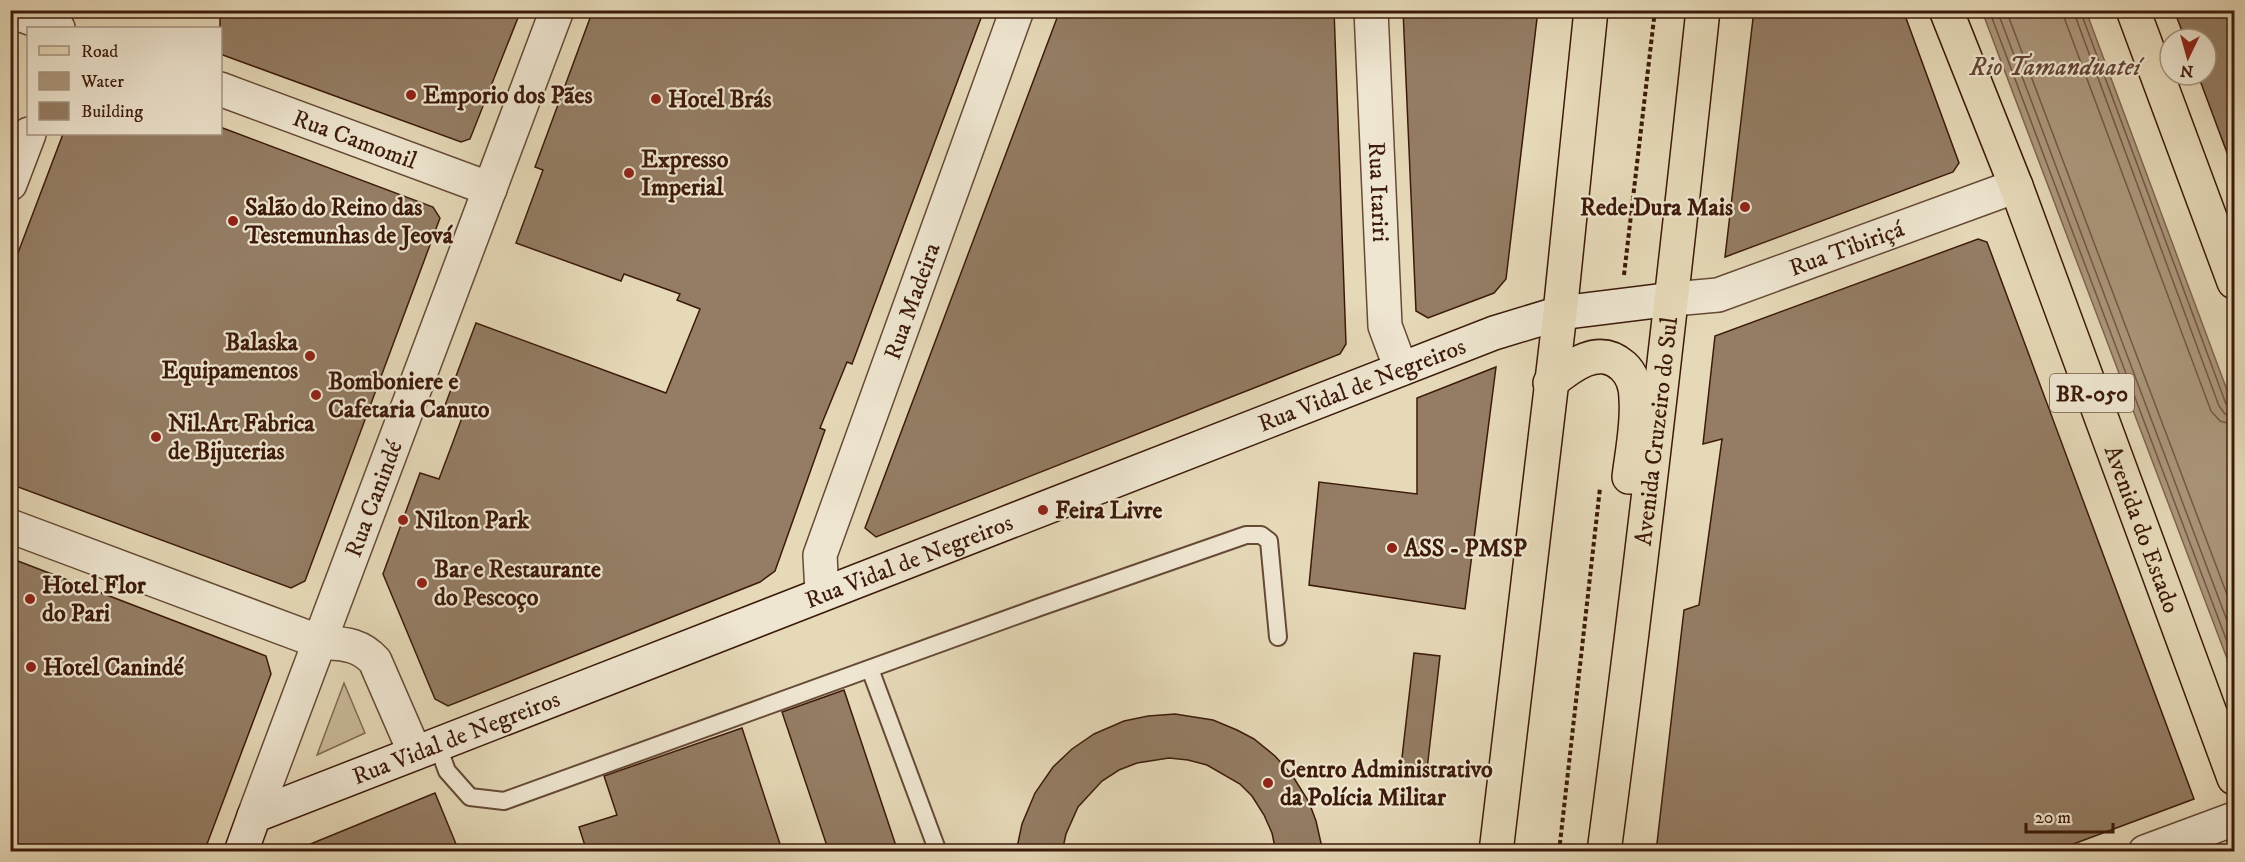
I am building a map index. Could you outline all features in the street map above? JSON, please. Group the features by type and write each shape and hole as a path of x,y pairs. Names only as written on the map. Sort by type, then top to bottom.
{"main road":[{"path":"1496,852 1560,313 1591,10"},
{"name":"Avenida Cruzeiro do Sul","path":"1604,852 1673,299 1703,10"},
{"name":"Avenida do Estado","path":"1946,10 2016,186 2235,778"},
{"path":"2133,10 2235,282"},
{"path":"1550,383 1578,362 1604,356 1614,358 1626,369 1633,381 1637,402 1618,589 1635,618"}],"street":[{"path":"68,27 74,10"},
{"name":"Rua Canindé","path":"241,852 557,10"},
{"name":"Rua Madeira","path":"822,594 820,555 1017,10"},
{"name":"Rua Itariri","path":"1371,10 1385,326 1401,369"},
{"path":"10,11 55,27"},
{"name":"Rua Camomil","path":"222,90 490,189"},
{"path":"10,184 29,135"},
{"name":"Rua Tibiriçá","path":"1673,299 1718,295 2016,186"},
{"name":"Rua Vidal de Negreiros","path":"254,816 1494,333 1560,313 1673,299"},
{"path":"10,526 320,642 352,645 366,651 375,661 426,749"},
{"path":"2145,852 2235,819"}],"lane":[{"path":"426,749 470,797 504,801 1246,535 1262,535 1269,541 1278,637"},
{"path":"870,669 938,852"}],"shaded area":[{"path":"344,683 365,733 317,755"}],"water":[{"name":"Rio Tamanduateí","path":"1982,11 2086,11 2234,409 2234,677"}],"building":[{"path":"220,10 521,10 470,139 461,142 222,55 222,27 220,27"},
{"path":"593,10 984,10 852,364 847,362 820,428 825,430 775,571 760,582 448,706 435,699 383,574 420,473 439,479 463,415 444,408 476,323 666,393 700,309 677,300 680,294 624,274 621,281 516,243 543,170 535,167"},
{"path":"1060,10 1334,10 1346,344 1340,354 876,537 865,528"},
{"path":"1403,10 1538,10 1506,279 1494,293 1428,318 1416,311"},
{"path":"1754,10 1903,10 1959,163 1953,172 1725,257"},
{"path":"2174,10 2235,10 2235,165 2232,166 2202,87 2218,87 2218,27 2180,27"},
{"path":"222,128 433,207 440,218 305,581 291,588 10,484 10,274 63,135 222,135"},
{"path":"1978,239 1987,242 2194,799 2052,852 1656,852 1684,610 1699,605 1722,439 1703,444 1715,336"},
{"path":"1496,367 1465,609 1309,585 1319,482 1417,494 1417,398"},
{"path":"10,558 266,656 271,674 204,852 10,852"},
{"name":"Centro Administrativo da Polícia Militar","path":"1414,653 1440,656 1426,778 1400,775"},
{"path":"844,690 898,852 829,852 782,712"},
{"name":"Centro Administrativo da Polícia Militar","path":"1175,714 1213,720 1237,730 1254,739 1275,756 1292,775 1309,802 1323,852 1276,852 1272,833 1264,815 1252,796 1240,784 1207,765 1169,758 1137,763 1119,770 1102,781 1078,807 1066,834 1062,852 1016,852 1022,824 1035,793 1053,767 1072,749 1094,734 1124,721"},
{"path":"742,728 780,844 757,852 587,852 579,827 617,815 604,776"},
{"path":"435,793 456,844 438,852 291,852"}],"place":[{"name":"Emporio dos Pães","path":"411,95"},
{"name":"Hotel Brás","path":"656,99"},
{"name":"Expresso Imperial","path":"629,173"},
{"name":"Rede Dura Mais","path":"1745,207"},
{"name":"Salão do Reino das Testemunhas de Jeová","path":"233,221"},
{"name":"Balaska Equipamentos","path":"310,356"},
{"name":"Bomboniere e Cafetaria Canuto","path":"316,395"},
{"name":"Nil.Art Fabrica de Bijuterias","path":"156,437"},
{"name":"Feira Livre","path":"1043,510"},
{"name":"Nilton Park","path":"403,520"},
{"name":"ASS - PMSP","path":"1392,548"},
{"name":"Bar e Restaurante do Pescoço","path":"422,583"},
{"name":"Hotel Flor do Pari","path":"30,599"},
{"name":"Hotel Canindé","path":"31,667"},
{"name":"Centro Administrativo da Polícia Militar","path":"1268,783"}]}
